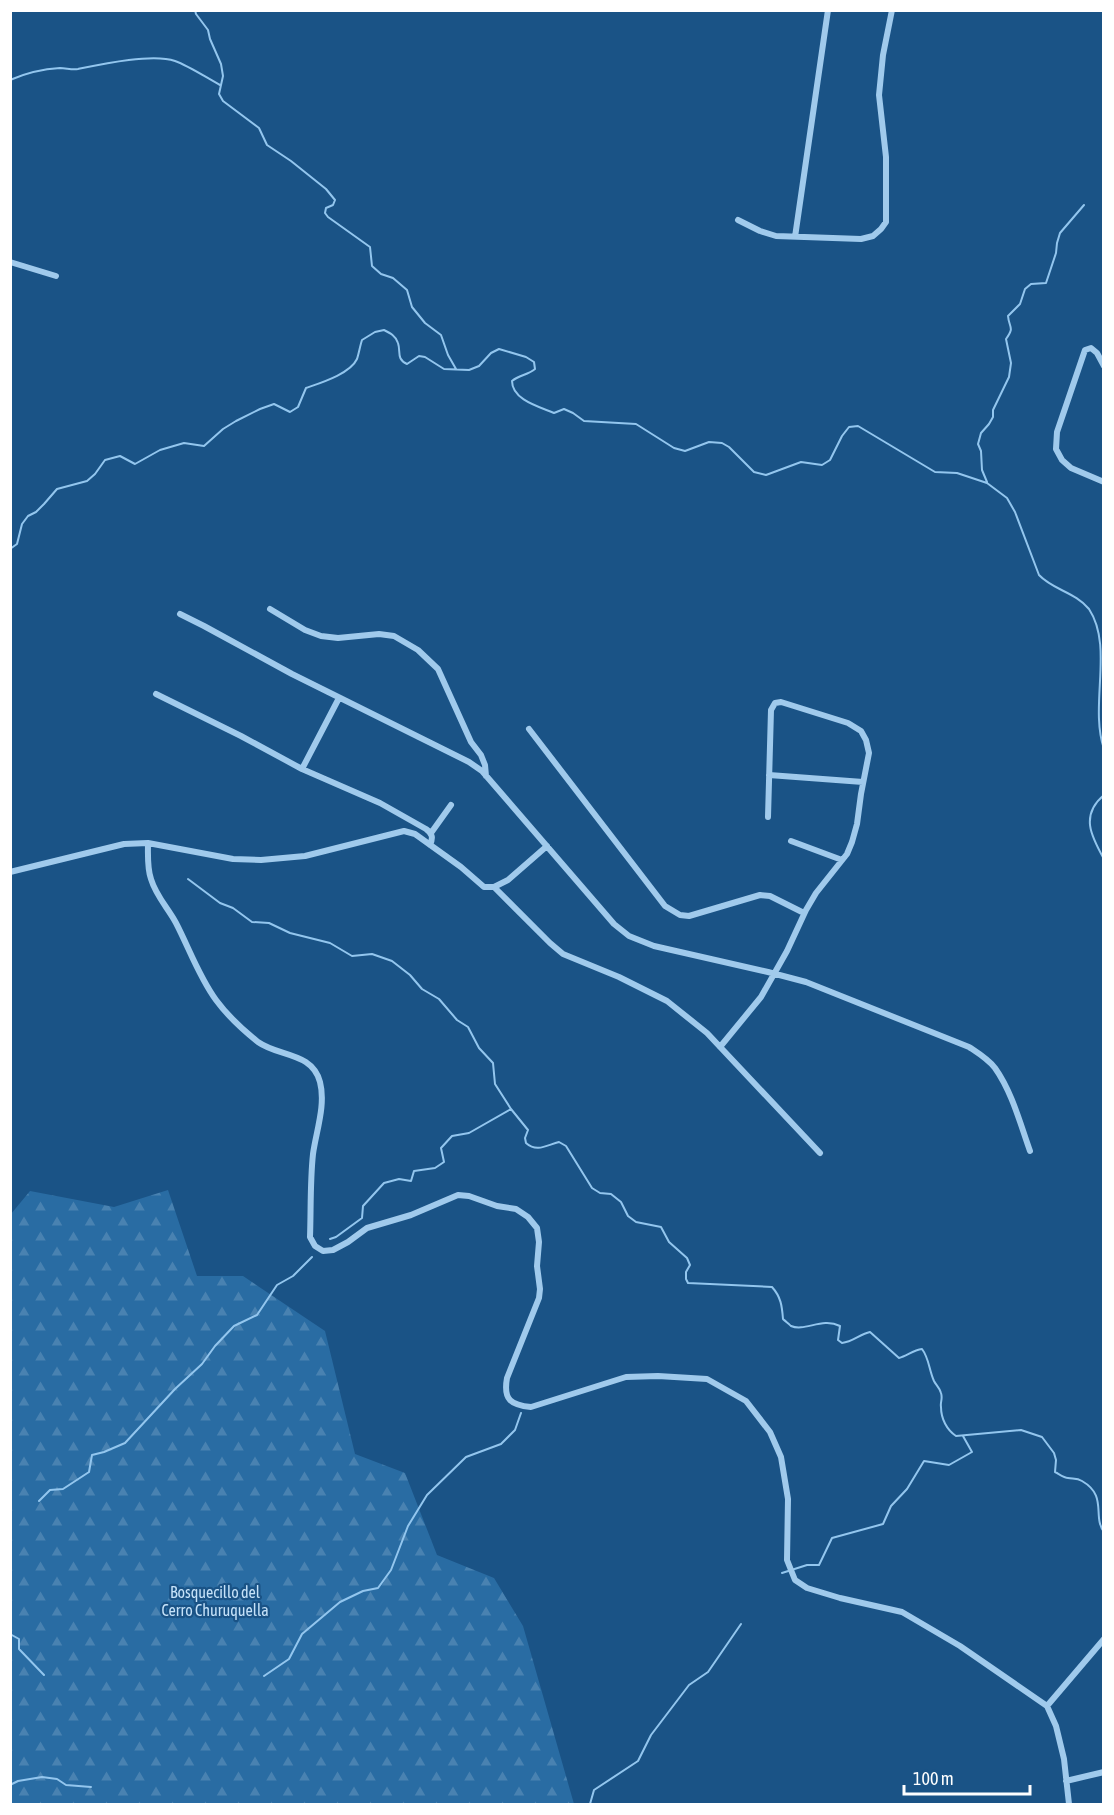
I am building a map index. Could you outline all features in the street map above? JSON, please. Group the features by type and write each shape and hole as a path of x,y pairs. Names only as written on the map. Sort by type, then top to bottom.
{"street":[{"path":"795,237 828,10"},
{"path":"738,220 776,236 861,239 873,236 881,229 886,222 886,157 879,95 883,55 892,10"},
{"path":"10,262 56,276"},
{"path":"1104,366 1097,353 1091,348 1085,350 1057,432 1056,449 1062,460 1071,468 1104,482"},
{"path":"270,609 305,630 321,636 338,638 380,634 393,636 418,650 438,669 471,742 481,755 486,776"},
{"path":"180,614 339,698 469,762 486,776 614,924 629,936 654,946 806,982 969,1047 994,1067 1007,1089 1030,1150"},
{"path":"156,694 302,769 380,803 431,833 433,838 430,845"},
{"path":"302,769 339,698"},
{"path":"720,1047 760,997 787,951 816,893 847,854 857,824 869,753 861,731 848,723 781,702 775,703 771,710 768,817"},
{"path":"529,729 665,906 680,915 689,915 760,895 770,896 804,913"},
{"path":"769,775 863,782"},
{"path":"431,833 451,805"},
{"path":"10,872 124,844 148,843 233,859 261,860 305,856 404,831 415,834 461,867 484,887 494,887 508,880 547,846"},
{"path":"791,841 842,860"},
{"path":"148,843 150,878 155,890 174,920 216,999 256,1041 265,1047 298,1057 308,1063 318,1077 321,1101 313,1155 310,1237 315,1246 323,1251 333,1250 367,1228 411,1215 458,1195 516,1209 528,1217 537,1228 539,1242 537,1266 540,1289 535,1310 507,1378 505,1389 509,1399 517,1406 531,1407 626,1377 658,1376 707,1379 746,1401 770,1432 780,1457 788,1499 787,1560 795,1580 807,1588 840,1598 902,1612 960,1646 1047,1706 1056,1726 1064,1759 1069,1804"},
{"path":"494,887 563,954 619,977 667,1001 707,1033 820,1153"},
{"path":"1047,1706 1104,1639"},
{"path":"1096,1646 1104,1652"},
{"path":"1066,1781 1104,1772"}],"green space":[{"name":"Bosquecillo del Cerro Churuquella","path":"168,1190 197,1276 243,1276 325,1331 355,1454 405,1473 437,1555 494,1578 523,1626 574,1804 11,1804 11,1214 30,1191 114,1207"}],"waterway":[{"path":"195,10 208,30 221,64 223,76 219,94 223,101 259,128 267,145 326,189 335,200 333,205 326,208 325,213 370,247 372,266 381,274 393,278 407,290 412,307 425,323 441,335 456,369"},
{"path":"10,80 47,69 76,69 154,58 180,63 220,85"},
{"path":"987,482 982,470 981,451 978,444 981,433 993,417 993,410 1009,377 1011,363 1006,339 1011,330 1008,316 1020,304 1025,289 1031,284 1046,283 1060,233 1084,205"},
{"path":"10,549 17,544 22,524 28,516 36,512 57,489 87,481 105,460 120,456 135,464 160,450 184,443 204,446 236,421 274,404 290,412 298,407 306,388 348,369 357,359 362,340 375,332 384,330 391,334 398,343 400,358 407,364 419,356 425,357 444,369 469,370 479,366 491,353 499,349 526,357 534,362 535,369 512,381 517,393 535,405 554,413 564,409 584,421 636,424 674,448 685,451 709,442 722,443 754,472 766,475 801,462 822,465 830,460 849,427 858,426 935,472 957,473 987,483 1007,498 1015,512 1039,575 1083,603 1089,609 1096,624 1100,641 1099,714 1104,749"},
{"path":"1104,795 1092,810 1090,818 1092,834 1104,859"},
{"path":"188,879 220,903 233,908 252,922 269,923 290,933 330,943 352,956 372,954 392,961 410,975 422,989 439,999 457,1020 468,1027 479,1048 493,1063 495,1084 528,1130 526,1143 538,1148 559,1142 566,1146 592,1188 600,1193 611,1194 621,1202 628,1216 636,1222 661,1227 669,1242 687,1258 690,1265 686,1272 688,1283 772,1287 780,1302 783,1319 791,1326 802,1327 827,1323 840,1326 838,1340 842,1343 870,1332 899,1358 922,1349 940,1391 942,1416 950,1431 956,1436 1021,1430 1042,1437 1054,1453 1055,1472 1082,1481 1095,1493 1099,1519 1104,1532"},
{"path":"330,1239 362,1218 363,1206 384,1183 399,1179 411,1181 414,1171 435,1168 444,1162 441,1148 452,1136 469,1133 511,1109"},
{"path":"39,1501 50,1490 63,1489 89,1472 92,1455 125,1443 175,1389 202,1364 234,1326 257,1315 277,1285 293,1276 312,1257"},
{"path":"264,1676 289,1659 302,1634 340,1602 363,1591 378,1588 391,1570 408,1526 427,1495 466,1457 501,1444 515,1430 521,1413"},
{"path":"782,1573 807,1565 819,1565 832,1538 883,1524 891,1506 907,1489 924,1461 949,1465 972,1452 963,1436"},
{"path":"590,1804 594,1790 638,1761 651,1735 689,1685 708,1672 741,1624"},
{"path":"10,1634 19,1639 19,1649 44,1675"},
{"path":"10,1785 18,1781 42,1777 57,1779 66,1785 91,1787"}]}
